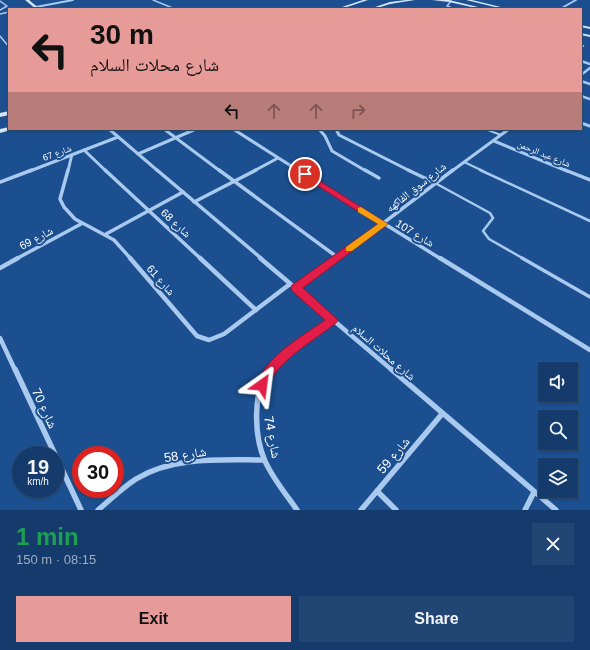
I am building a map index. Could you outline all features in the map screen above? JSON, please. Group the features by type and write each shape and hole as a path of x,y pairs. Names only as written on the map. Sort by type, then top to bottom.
{"main road":[{"path":"27,0 37,8"},
{"path":"341,8 366,0"},
{"path":"373,8 390,1 413,0"},
{"path":"434,0 451,1"},
{"path":"445,0 476,8"},
{"path":"468,0 503,8"}],"street":[{"path":"37,8 73,0"},
{"path":"562,8 576,0"},
{"name":"شارع محلات السلام","path":"110,130 556,510"},
{"path":"165,130 338,257"},
{"path":"138,154 194,130"},
{"name":"شارع 107","path":"234,130 590,350"},
{"path":"320,130 326,136 332,151 379,178"},
{"path":"336,130 339,135 435,183"},
{"name":"شارع سوق الفاكهه","path":"296,288 384,224 435,183 508,130"},
{"name":"شارع 67","path":"0,182 118,137"},
{"name":"شارع عبد الرحمن","path":"494,141 590,180"},
{"name":"شارع 68","path":"84,150 256,310"},
{"name":"شارع 61","path":"72,154 60,199 62,206 81,224 106,234 114,240 197,336 209,340 224,334 290,284"},
{"path":"194,202 278,158"},
{"path":"106,234 183,192"},
{"name":"شارع 69","path":"0,268 81,224"},
{"name":"شارع 74","path":"297,510 277,483 264,460 257,412 258,394 266,375 280,360 332,320"},
{"name":"شارع 70","path":"0,338 81,510"},
{"name":"شارع 59","path":"361,510 442,414"},
{"name":"شارع 58","path":"98,510 137,479 165,467 215,461 264,460"},
{"path":"377,490 396,510"},
{"path":"525,510 534,492"}],"lane":[{"path":"153,0 173,8"},
{"path":"156,1 161,0"},
{"path":"0,1 6,6 0,10"},
{"path":"451,1 447,6 452,8"},
{"path":"0,37 8,46"},
{"path":"488,130 500,135"},
{"path":"464,162 590,221"},
{"path":"435,183 490,213 493,218 483,231 489,239 590,297"}],"slow traffic":[{"path":"349,249 384,224 361,210"}],"route":[{"path":"262,385 266,375 280,360 332,320 296,288 384,224 305,174"}]}
